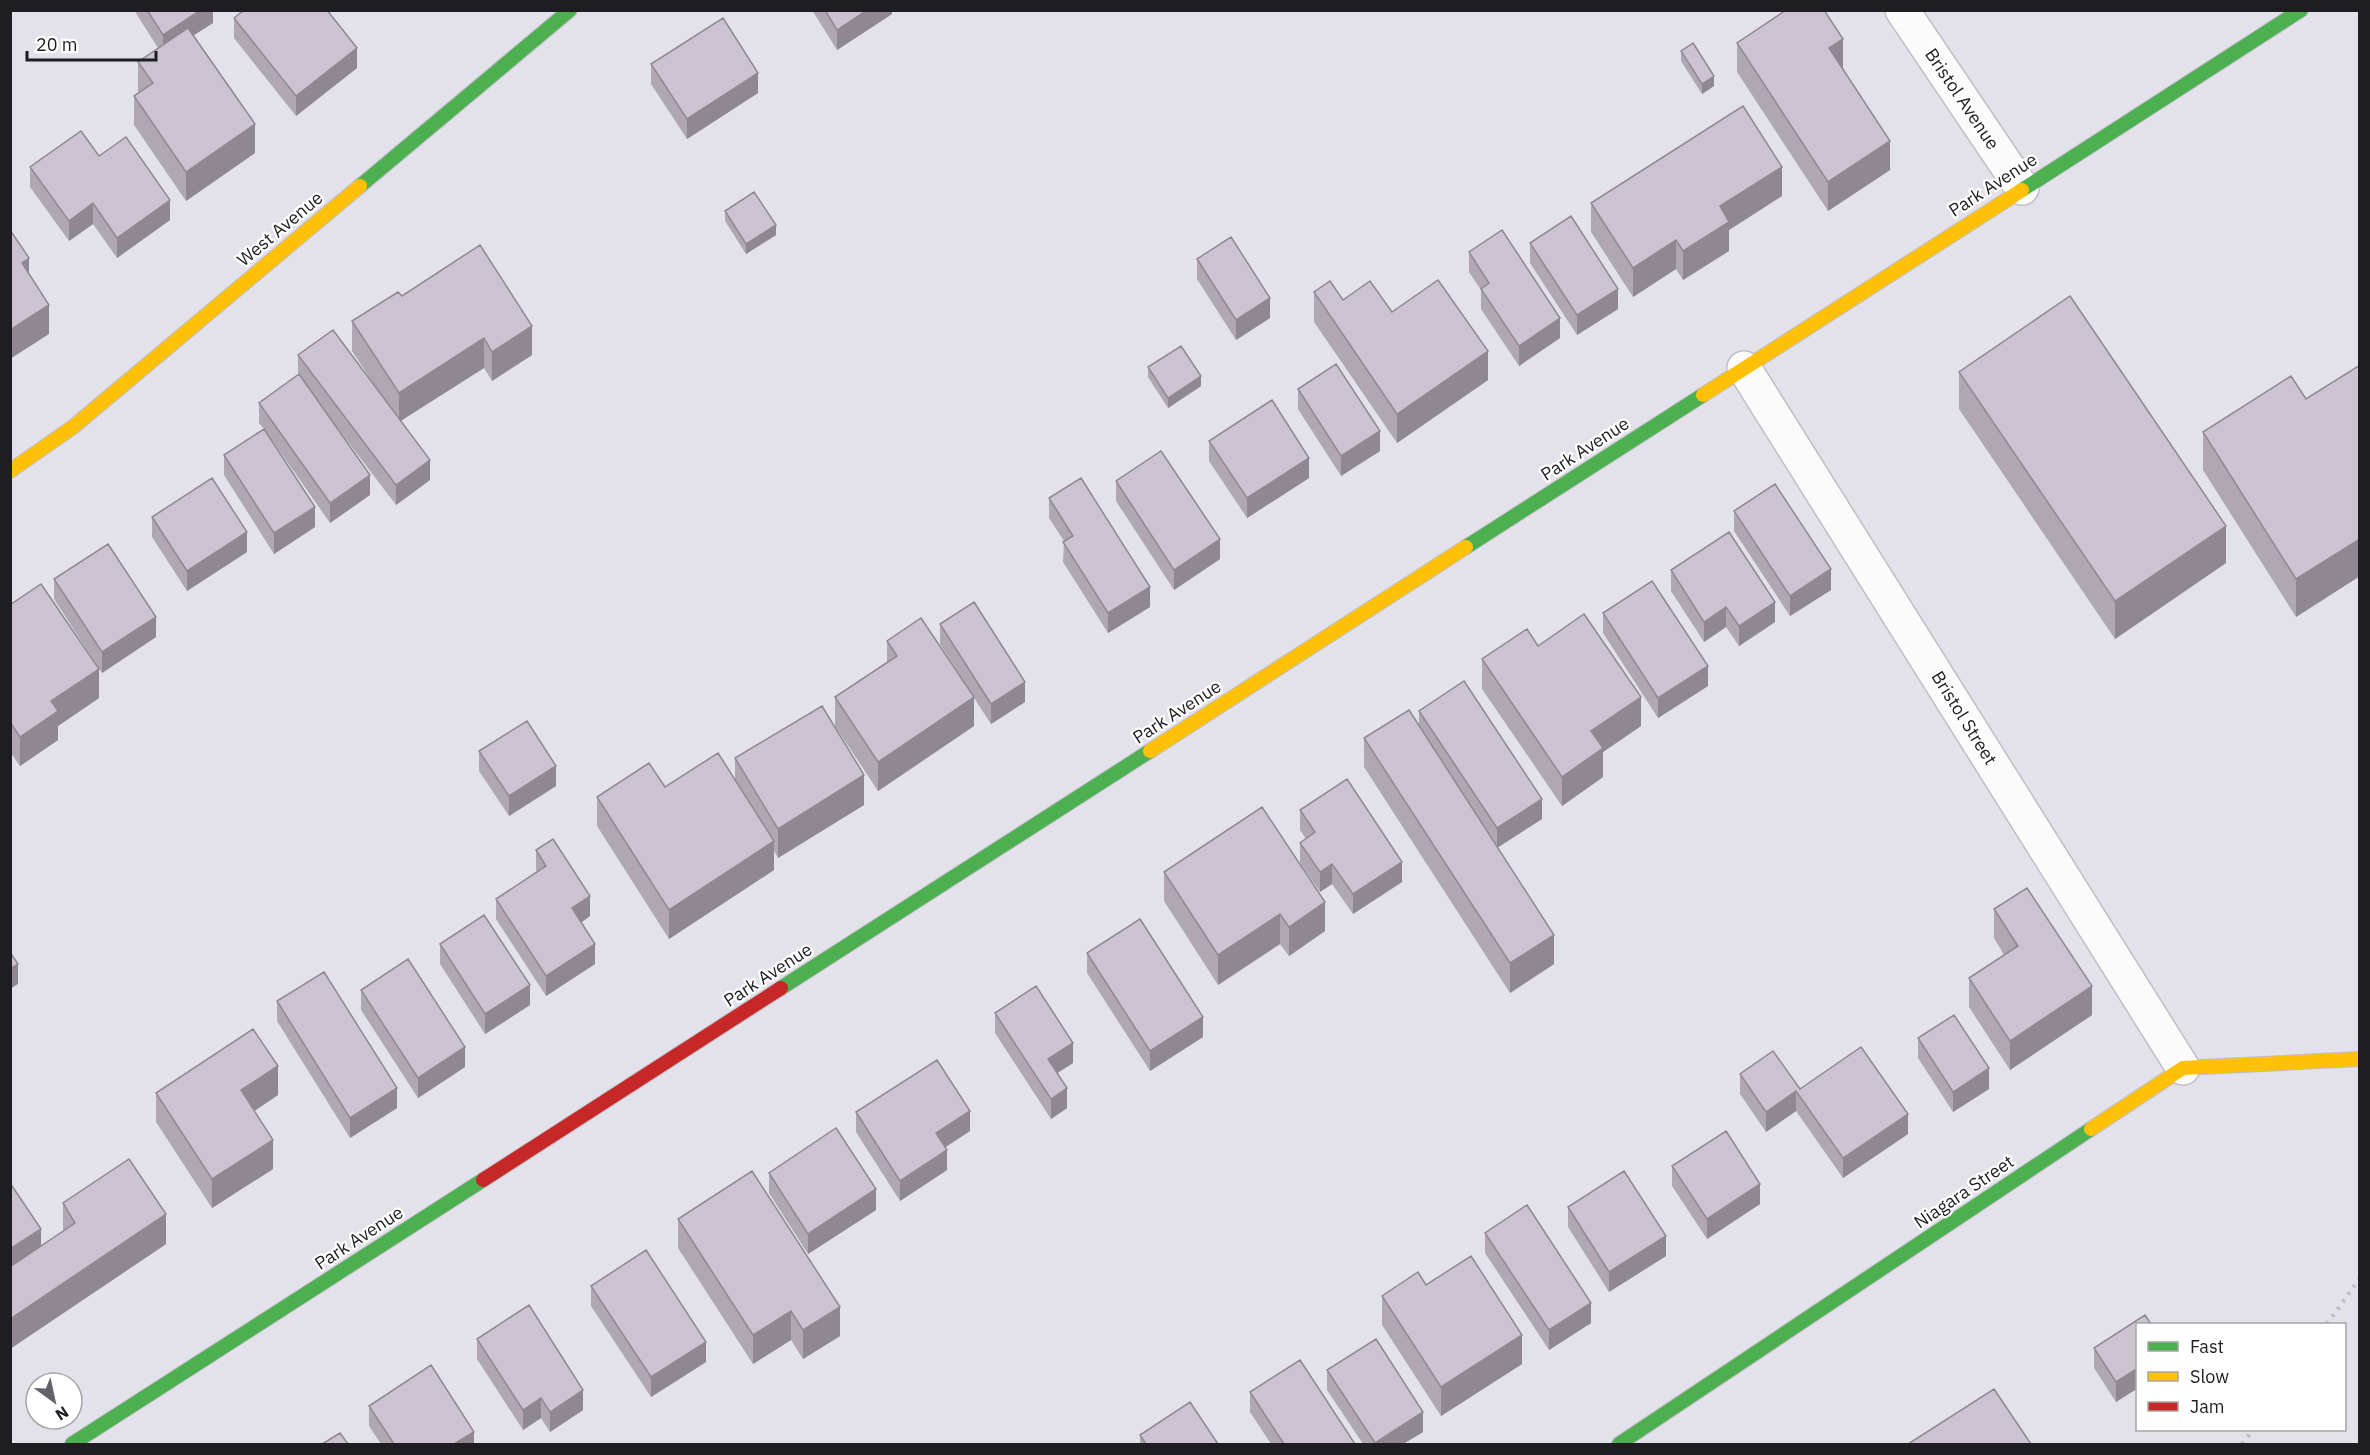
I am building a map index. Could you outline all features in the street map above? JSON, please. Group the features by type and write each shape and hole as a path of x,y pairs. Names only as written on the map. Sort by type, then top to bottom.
{"main road":[{"name":"West Avenue","path":"10,471 73,427 570,10"},
{"name":"Park Avenue","path":"72,1444 2301,10"},
{"path":"2183,1068 2360,1059"},
{"name":"Niagara Street","path":"1619,1444 2183,1068"}],"street":[{"name":"Bristol Avenue","path":"1902,10 2022,188"},
{"name":"Bristol Street","path":"1744,368 2183,1068"}],"building":[{"path":"147,10 201,10 163,35"},
{"path":"244,10 327,10 357,48 296,96 234,18"},
{"path":"825,10 867,10 837,30"},
{"path":"1786,10 1824,10 1843,39 1829,48 1890,141 1828,182 1737,43"},
{"path":"723,18 758,73 687,119 651,64"},
{"path":"188,28 255,124 186,172 134,96 153,83 138,62"},
{"path":"1693,43 1714,76 1702,84 1681,51"},
{"path":"1743,106 1782,167 1720,206 1729,222 1683,251 1676,240 1633,268 1591,203"},
{"path":"81,131 99,156 126,137 170,200 117,238 93,203 69,221 30,167"},
{"path":"754,192 776,225 746,244 725,211"},
{"path":"1571,216 1618,289 1577,315 1530,243"},
{"path":"10,230 29,258 22,263 49,305 10,330"},
{"path":"1502,230 1560,318 1519,346 1481,289 1489,283 1469,252"},
{"path":"1231,237 1270,298 1236,320 1197,259"},
{"path":"480,245 532,326 492,352 484,338 399,393 352,321 398,292 402,296"},
{"path":"1438,280 1488,351 1397,414 1314,292 1330,281 1343,300 1370,281 1392,312"},
{"path":"2070,296 2226,526 2115,601 1959,372"},
{"path":"333,330 430,460 396,485 298,355"},
{"path":"1181,346 1201,376 1168,398 1148,367"},
{"path":"1336,364 1380,431 1341,456 1298,389"},
{"path":"2360,365 2360,539 2296,579 2203,432 2291,376 2306,399"},
{"path":"299,374 370,475 330,503 259,403"},
{"path":"1272,400 1309,458 1247,498 1209,441"},
{"path":"264,429 315,507 274,533 224,455"},
{"path":"1161,451 1220,539 1174,570 1116,481"},
{"path":"212,478 247,532 187,571 152,517"},
{"path":"1081,478 1150,587 1108,613 1063,542 1073,536 1049,498"},
{"path":"1775,484 1831,569 1790,596 1734,511"},
{"path":"1729,532 1775,602 1739,626 1726,607 1704,622 1671,570"},
{"path":"108,544 156,617 102,652 54,579"},
{"path":"1652,581 1708,666 1658,698 1603,613"},
{"path":"41,584 99,669 51,701 58,711 20,737 10,722 10,605"},
{"path":"974,602 1025,682 991,704 940,624"},
{"path":"1584,614 1641,697 1591,731 1603,748 1562,777 1482,659 1527,629 1538,646"},
{"path":"921,618 974,697 878,762 835,697 897,656 887,641"},
{"path":"1464,681 1542,799 1497,828 1419,711"},
{"path":"822,706 864,775 778,829 735,758"},
{"path":"1409,710 1554,935 1510,963 1364,738"},
{"path":"527,721 556,766 509,796 479,751"},
{"path":"718,753 774,841 669,910 597,797 649,763 665,787"},
{"path":"1347,779 1402,862 1353,894 1332,864 1320,872 1300,843 1315,832 1300,810"},
{"path":"1262,807 1325,902 1289,927 1280,914 1218,955 1164,872"},
{"path":"553,839 590,896 572,908 595,944 546,976 496,899 546,866 536,850"},
{"path":"2027,888 2092,986 2010,1041 1969,978 2018,946 1994,909"},
{"path":"484,915 530,985 485,1014 440,944"},
{"path":"1140,919 1203,1017 1150,1051 1087,953"},
{"path":"10,952 18,964 10,969"},
{"path":"408,959 465,1047 418,1078 361,990"},
{"path":"324,972 397,1088 350,1118 277,1001"},
{"path":"1036,986 1073,1043 1048,1059 1067,1088 1051,1099 995,1013"},
{"path":"1954,1015 1989,1068 1953,1092 1918,1038"},
{"path":"253,1029 278,1066 241,1090 273,1140 212,1179 156,1093"},
{"path":"1861,1047 1908,1114 1843,1158 1796,1091 1766,1112 1740,1074 1773,1051 1800,1089"},
{"path":"937,1060 970,1111 936,1133 947,1150 900,1181 856,1112"},
{"path":"836,1128 876,1189 808,1234 769,1173"},
{"path":"1726,1131 1760,1184 1707,1219 1672,1166"},
{"path":"129,1159 166,1214 10,1319 10,1267 75,1223 63,1203"},
{"path":"752,1171 840,1307 803,1330 791,1311 753,1335 678,1219"},
{"path":"1624,1171 1666,1236 1609,1272 1568,1207"},
{"path":"10,1183 41,1229 10,1249"},
{"path":"1527,1205 1591,1303 1549,1330 1485,1233"},
{"path":"646,1250 706,1342 651,1377 591,1286"},
{"path":"1471,1256 1522,1335 1441,1387 1382,1296 1418,1272 1426,1285"},
{"path":"529,1305 583,1390 550,1412 541,1398 523,1410 477,1339"},
{"path":"2145,1315 2150,1323 2136,1323 2136,1369 2116,1382 2094,1348"},
{"path":"1376,1339 1423,1412 1375,1443 1327,1370"},
{"path":"1300,1360 1355,1444 1284,1444 1250,1392"},
{"path":"431,1365 474,1432 454,1444 394,1444 369,1406"},
{"path":"1994,1389 2031,1444 1908,1444"},
{"path":"1190,1402 1218,1444 1146,1444 1140,1435"},
{"path":"340,1433 348,1444 322,1444"}],"railway":[{"path":"2328,1323 2360,1278"},
{"path":"2242,1444 2252,1431"}],"traffic: fast":[{"path":"360,186 570,10"},
{"path":"2022,190 2301,10"},
{"path":"1466,547 1703,395"},
{"path":"781,988 1150,751"},
{"path":"1619,1444 2091,1129"},
{"path":"72,1444 483,1180"}],"traffic: slow":[{"path":"10,471 73,427 360,186"},
{"path":"1703,395 2022,190"},
{"path":"1150,751 1466,547"},
{"path":"2091,1129 2183,1068 2360,1059"}],"traffic: jam":[{"path":"483,1180 781,988"}]}
